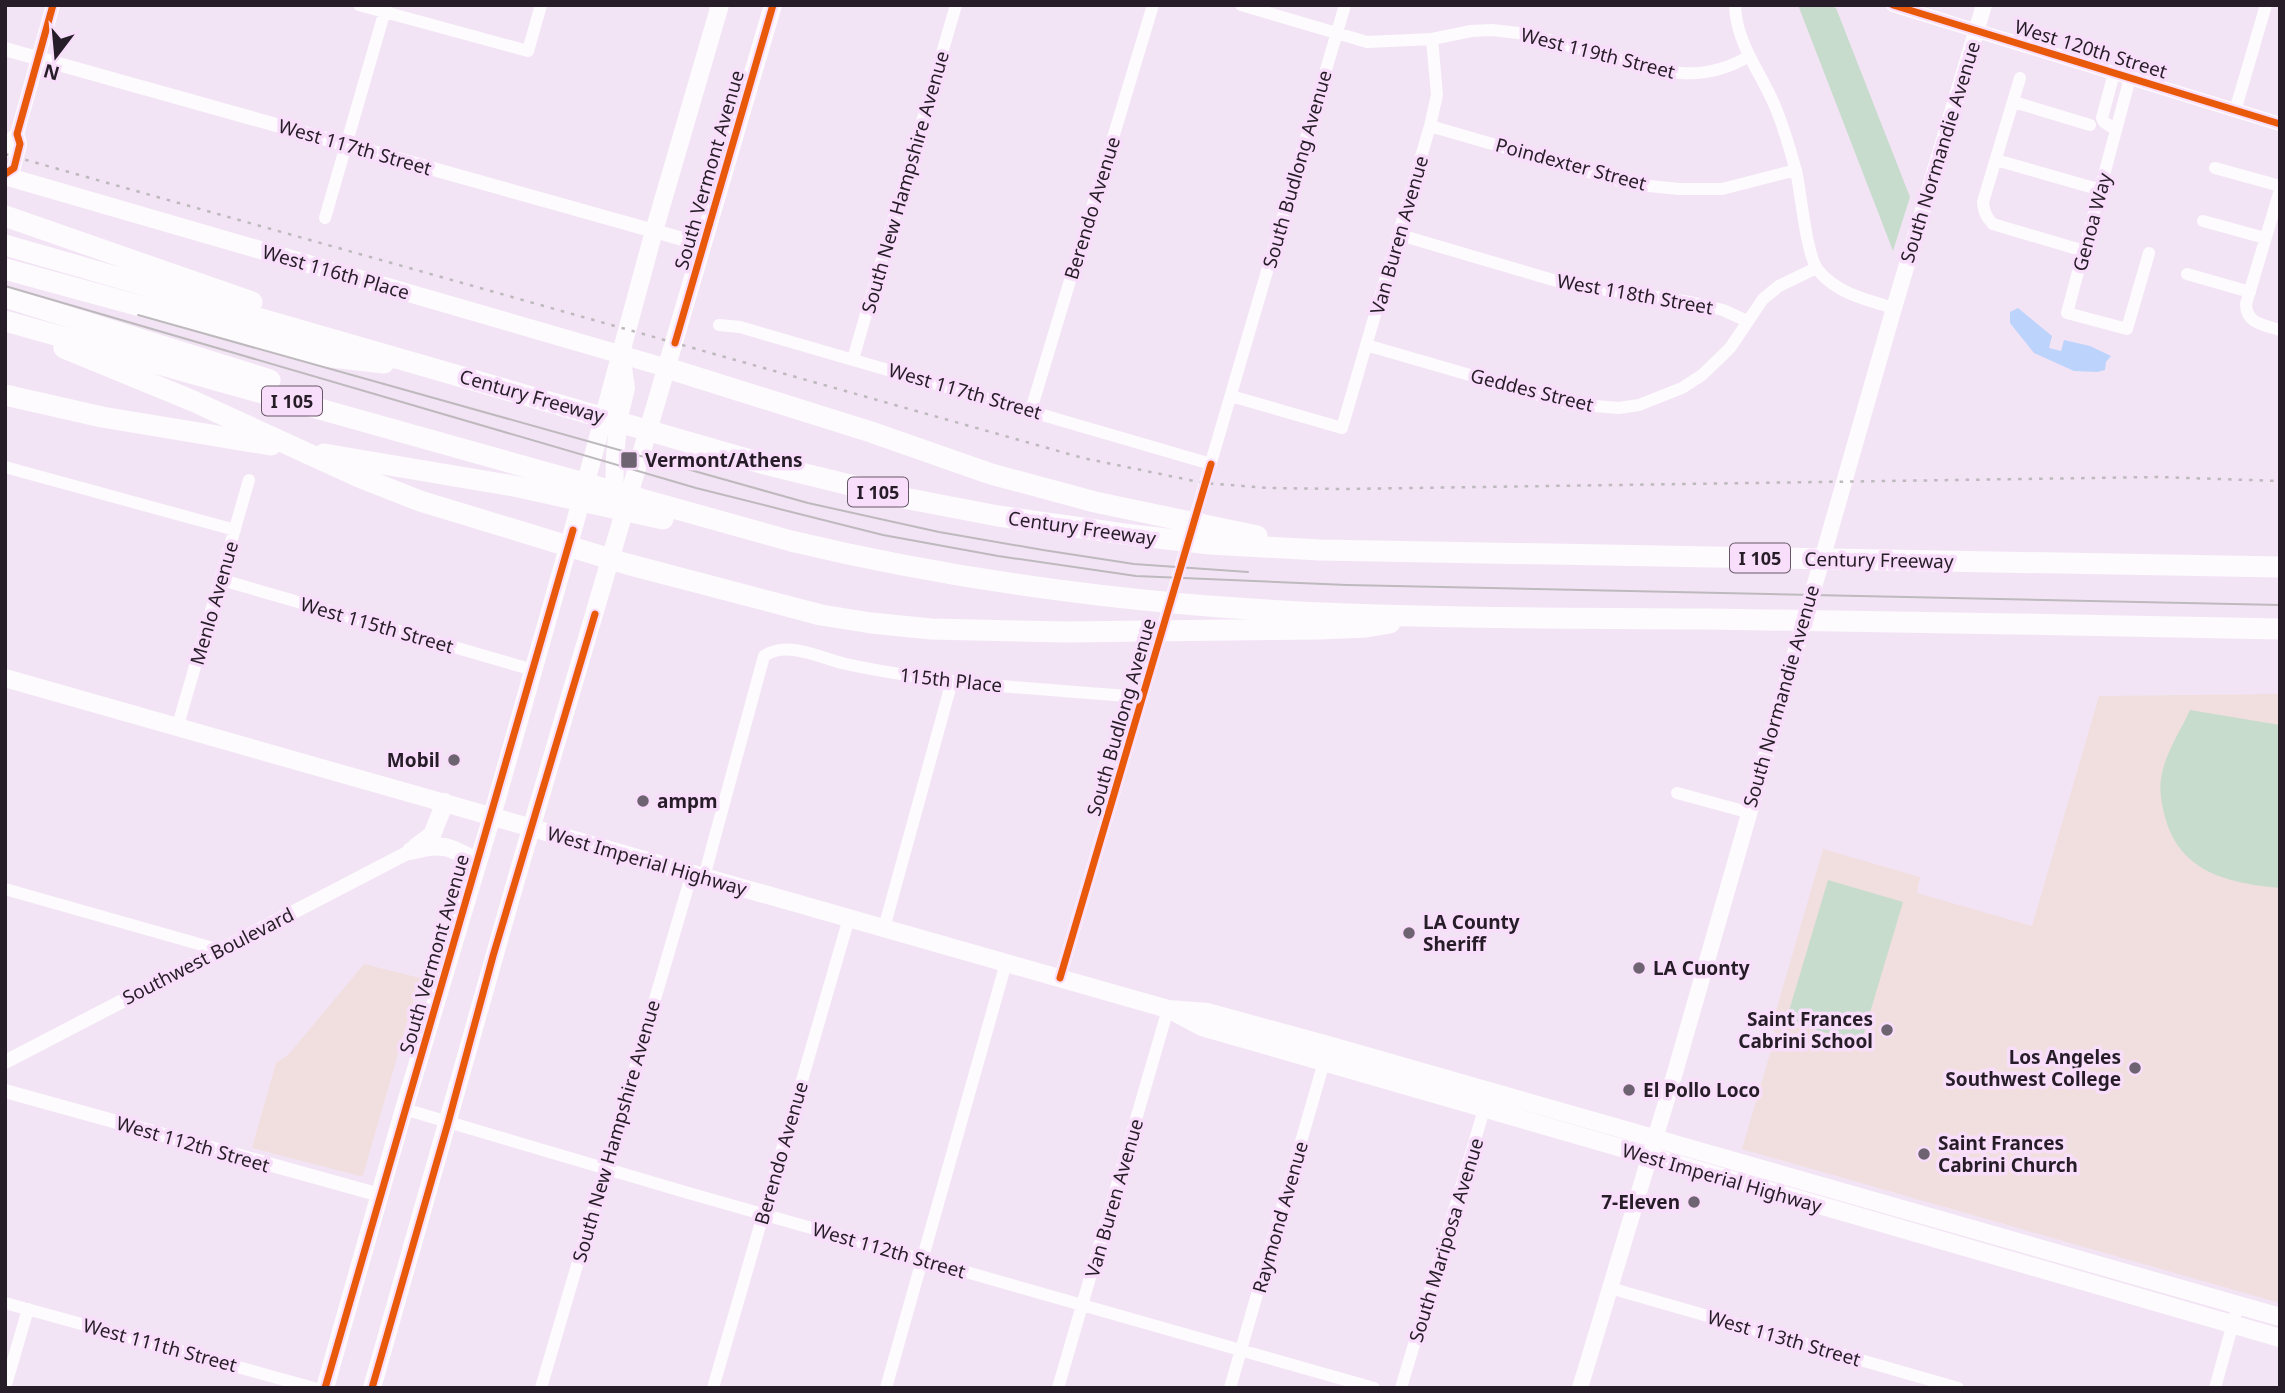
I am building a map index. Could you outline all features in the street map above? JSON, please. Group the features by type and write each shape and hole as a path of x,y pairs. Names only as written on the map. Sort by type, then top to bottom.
{"highway":[{"path":"13,219 218,290 375,350"},
{"name":"Century Freeway","path":"15,248 764,464 899,497 998,516 1124,534 1210,544 1320,550 2280,568"},
{"path":"5,269 323,356 448,372"},
{"path":"10,299 382,414 575,480"},
{"path":"7,321 77,355 174,393 393,491 448,510 613,546 811,612 871,623 931,629 1066,632 1366,627 1436,615"},
{"name":"I 105","path":"7,321 791,541 919,569 1083,593 1185,604 1436,615 2280,629"},
{"path":"667,368 871,432 991,474 1095,502 1320,550"},
{"path":"5,395 102,416 514,485 811,552 919,569"}],"main road":[{"name":"South Vermont Avenue","path":"325,1388 571,538 620,380 620,354 720,5"},
{"name":"South Vermont Avenue","path":"372,1388 531,827 773,5"},
{"name":"South Normandie Avenue","path":"1580,1388 1984,5"},
{"name":"West 116th Place","path":"5,175 667,368"},
{"path":"613,546 615,456 626,388 620,380"},
{"name":"West Imperial Highway","path":"5,678 178,725 1168,1009 1207,1012 1302,1038 1326,1054 1484,1110 1652,1149 2280,1317"},
{"path":"411,851 432,835 445,802"},
{"path":"411,851 428,846 448,846 477,862"},
{"name":"West Imperial Highway","path":"1168,1009 1202,1027 1489,1092 1652,1149 2280,1338"},
{"path":"1202,1027 1231,1026 1289,1043 1302,1038"}],"street":[{"path":"5,175 14,168 20,144 17,135 52,5"},
{"path":"359,5 385,9 528,51 541,5"},
{"name":"South New Hampshire Avenue","path":"853,359 956,5"},
{"name":"Berendo Avenue","path":"1031,410 1153,5"},
{"name":"West 119th Street","path":"1241,5 1367,42 1432,39 1471,31 1518,32 1645,68 1680,74 1720,70 1749,56"},
{"name":"South Budlong Avenue","path":"1060,978 1345,5"},
{"path":"1735,5 1738,33 1774,105 1796,170 1816,268 1828,281 1843,290 1894,308"},
{"name":"West 120th Street","path":"1893,5 2280,124"},
{"path":"2235,111 2266,5"},
{"path":"326,218 385,9"},
{"name":"Van Buren Avenue","path":"1231,396 1342,428 1430,126 1437,95 1432,39"},
{"name":"West 117th Street","path":"5,49 704,246"},
{"path":"2114,73 2102,118 2116,130"},
{"path":"2020,78 1983,202 1987,218 1993,224 2084,251"},
{"name":"Genoa Way","path":"2130,78 2067,313 2127,329 2149,253"},
{"path":"2014,102 2090,125"},
{"name":"Poindexter Street","path":"1430,126 1630,184 1679,189 1722,189 1796,170"},
{"path":"5,151 8,143 17,135"},
{"path":"1996,160 2101,190"},
{"path":"2215,167 2280,188 2246,313 2250,319 2280,330"},
{"path":"2203,221 2265,238"},
{"name":"West 118th Street","path":"1400,235 1586,289 1690,302 1723,310 1747,321"},
{"name":"Geddes Street","path":"1367,345 1570,404 1619,408 1659,399 1702,375 1730,348 1763,299 1779,286 1816,268"},
{"path":"2187,274 2250,292"},
{"name":"West 117th Street","path":"719,325 740,327 1211,464"},
{"path":"5,467 235,530"},
{"name":"Menlo Avenue","path":"178,725 249,480"},
{"name":"West 115th Street","path":"222,580 533,670"},
{"name":"115th Place","path":"764,656 773,650 795,650 890,673 1142,697"},
{"name":"South New Hampshire Avenue","path":"541,1388 764,656"},
{"path":"884,928 952,681"},
{"path":"1677,793 1748,812"},
{"name":"Southwest Boulevard","path":"5,1062 411,851"},
{"path":"5,889 220,950"},
{"name":"Berendo Avenue","path":"713,1388 849,918"},
{"path":"886,1388 1006,963"},
{"name":"Van Buren Avenue","path":"1058,1388 1168,1009"},
{"name":"Raymond Avenue","path":"1230,1388 1326,1054"},
{"name":"West 112th Street","path":"5,1091 380,1195"},
{"name":"South Mariposa Avenue","path":"1401,1388 1489,1092"},
{"name":"West 112th Street","path":"404,1109 1374,1388"},
{"name":"West 113th Street","path":"1610,1288 1958,1388"},
{"name":"West 111th Street","path":"5,1303 314,1388"},
{"path":"2216,1388 2238,1305"},
{"path":"5,1388 28,1309"}],"shaded area":[{"name":"Los Angeles Southwest College","path":"2280,694 2280,1303 1742,1149 1776,1033 1771,1028 1823,849 1920,877 1917,893 2032,926 2099,696"},
{"path":"364,964 420,978 363,1175 252,1148 276,1063 289,1054"}],"green space":[{"path":"1798,5 1827,5 1836,8 1910,197 1893,251"},
{"path":"2190,710 2280,725 2280,888 2243,883 2209,872 2182,851 2172,836 2162,803 2161,779 2169,752"},
{"path":"1828,880 1903,902 1861,1043 1786,1021"}],"water":[{"path":"2018,308 2052,336 2049,348 2061,351 2064,340 2090,346 2111,356 2106,362 2105,370 2074,371 2034,353 2010,323 2010,312"}],"tram line":[{"path":"5,286 696,488 883,535 998,556 1136,576 1347,585 2280,605"},
{"path":"138,315 808,503 939,532 1043,550 1134,564 1248,572"}],"railway":[{"path":"5,154 1083,458 1204,483 1269,488 1344,489 2158,477 2280,481"}],"cycle path":[{"path":"5,174 14,168 20,144 17,134 53,5"},
{"path":"675,343 773,5"},
{"path":"1893,5 2280,124"},
{"path":"1060,978 1211,464"},
{"path":"325,1388 573,530"},
{"path":"372,1388 493,956 595,614"}],"place":[{"name":"Vermont/Athens","path":"629,460"},
{"name":"Mobil","path":"454,760"},
{"name":"ampm","path":"643,801"},
{"name":"LA County Sheriff","path":"1409,933"},
{"name":"LA Cuonty","path":"1639,968"},
{"name":"Saint Frances Cabrini School","path":"1887,1030"},
{"name":"Los Angeles Southwest College","path":"2135,1068"},
{"name":"El Pollo Loco","path":"1629,1090"},
{"name":"Saint Frances Cabrini Church","path":"1924,1154"},
{"name":"7-Eleven","path":"1694,1202"}]}
